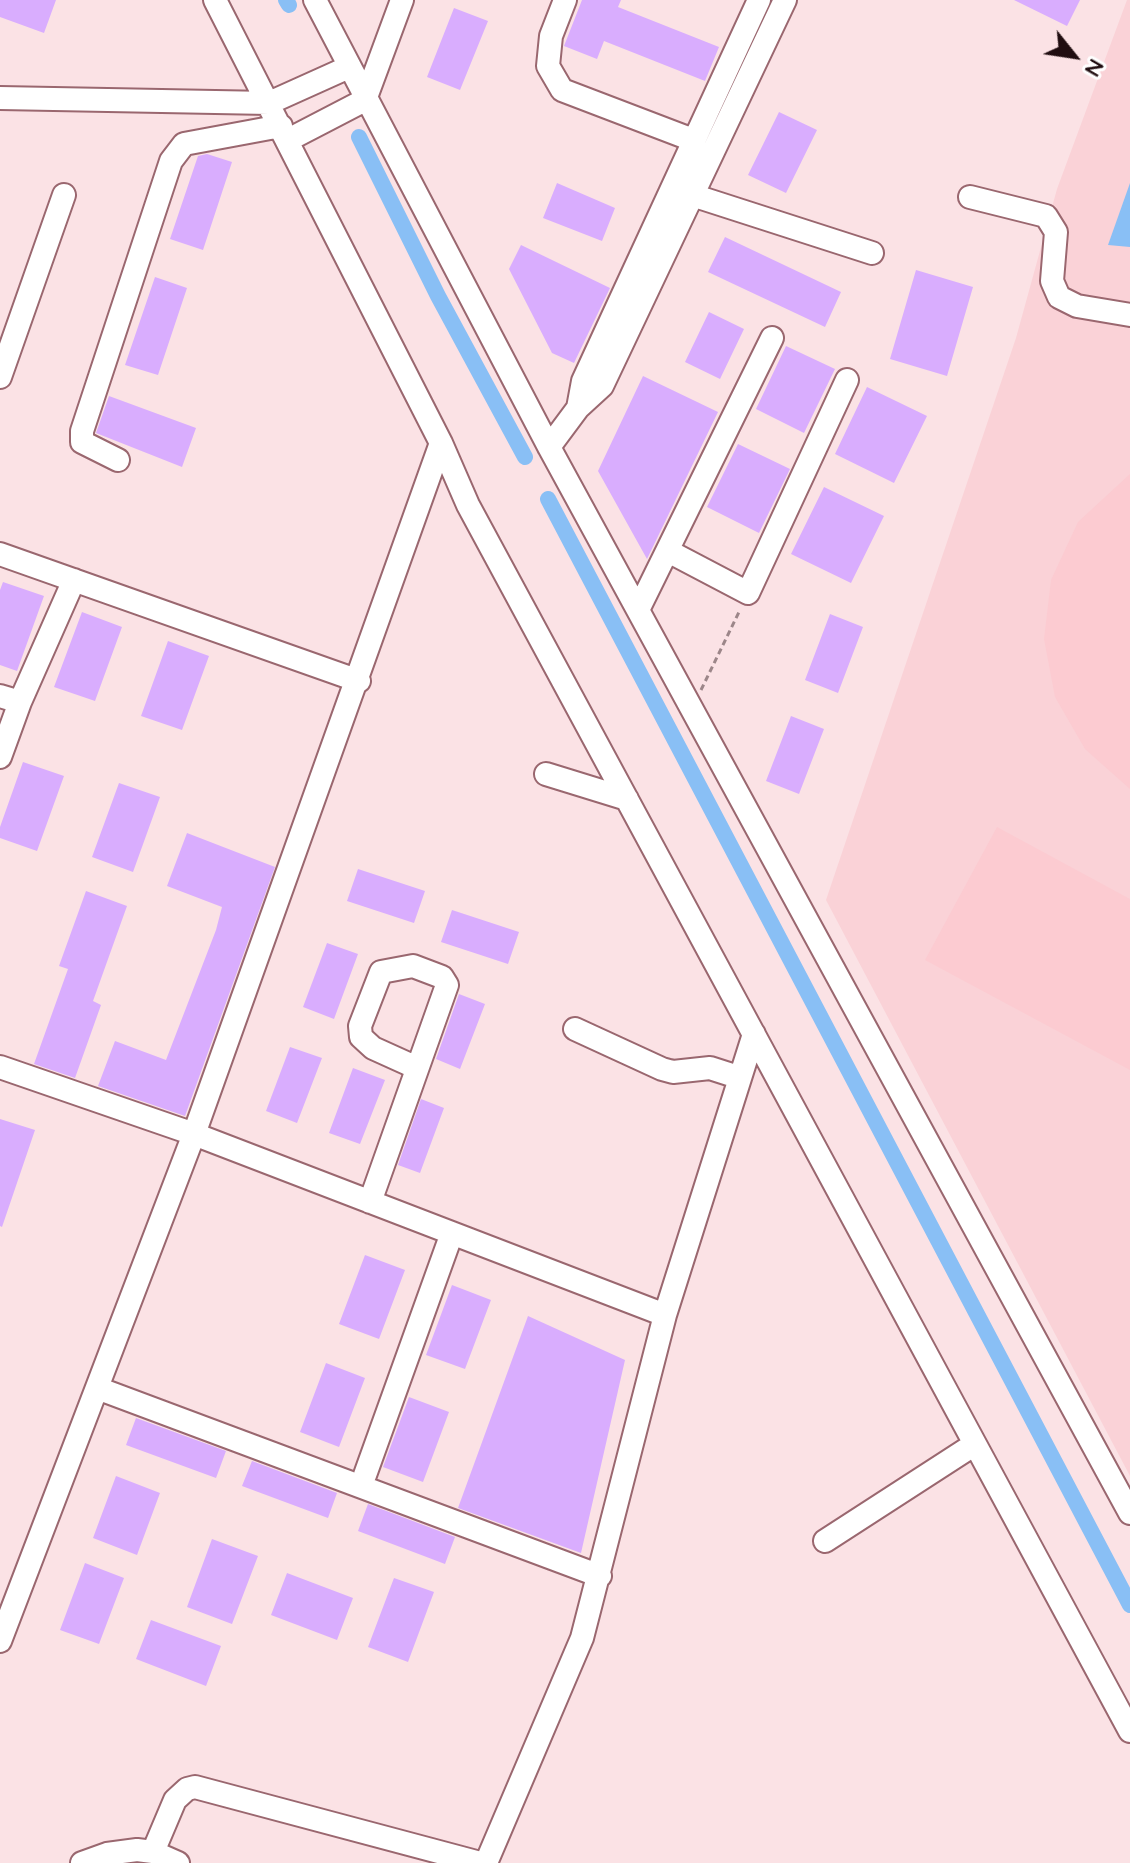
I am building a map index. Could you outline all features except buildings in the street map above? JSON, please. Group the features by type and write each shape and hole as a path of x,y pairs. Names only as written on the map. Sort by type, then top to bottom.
{"street":[{"path":"215,0 441,443 468,505 1130,1731"},
{"path":"315,0 549,447 1130,1513"},
{"path":"118,460 82,442 82,431 171,161 184,144 284,133 365,100 402,0"},
{"path":"565,0 551,36 548,66 562,90 693,140"},
{"path":"578,408 583,381 759,0"},
{"path":"549,447 578,408 602,386 785,0"},
{"path":"0,98 269,103 349,67"},
{"path":"0,377 64,195"},
{"path":"692,195 872,253"},
{"path":"970,197 1046,216 1056,232 1052,281 1059,297 1077,306 1130,315"},
{"path":"638,610 772,338"},
{"path":"668,551 748,593 847,380"},
{"path":"0,1641 194,1134 359,681 441,443"},
{"path":"0,554 359,681"},
{"path":"0,757 10,699 74,580"},
{"path":"546,774 627,799"},
{"path":"370,1202 415,1067 447,985 442,977 413,966 381,972 360,1026 361,1037 373,1048 415,1067"},
{"path":"575,1029 662,1069 673,1072 710,1068 738,1077"},
{"path":"486,1863 582,1638 665,1315 754,1034"},
{"path":"0,1067 194,1134 665,1315"},
{"path":"365,1475 452,1233"},
{"path":"97,1388 600,1576"},
{"path":"825,1541 975,1444"},
{"path":"153,1852 175,1800 187,1789 195,1787 480,1863"},
{"path":"82,1863 123,1851 153,1852 178,1863"}],"path":[{"path":"692,709 748,593"}],"shaded area":[{"path":"1127,0 1130,0 1130,1476 826,900 1016,338 1057,189"},
{"path":"1130,474 1130,789 1085,749 1055,697 1044,639 1051,580 1078,522"},
{"path":"997,827 1130,899 1130,1070 925,960"}],"water":[{"path":"1130,183 1130,247 1108,245"}],"waterway":[{"path":"286,0 289,5"},
{"path":"359,137 438,296 525,457"},
{"path":"548,499 1130,1605"}]}
